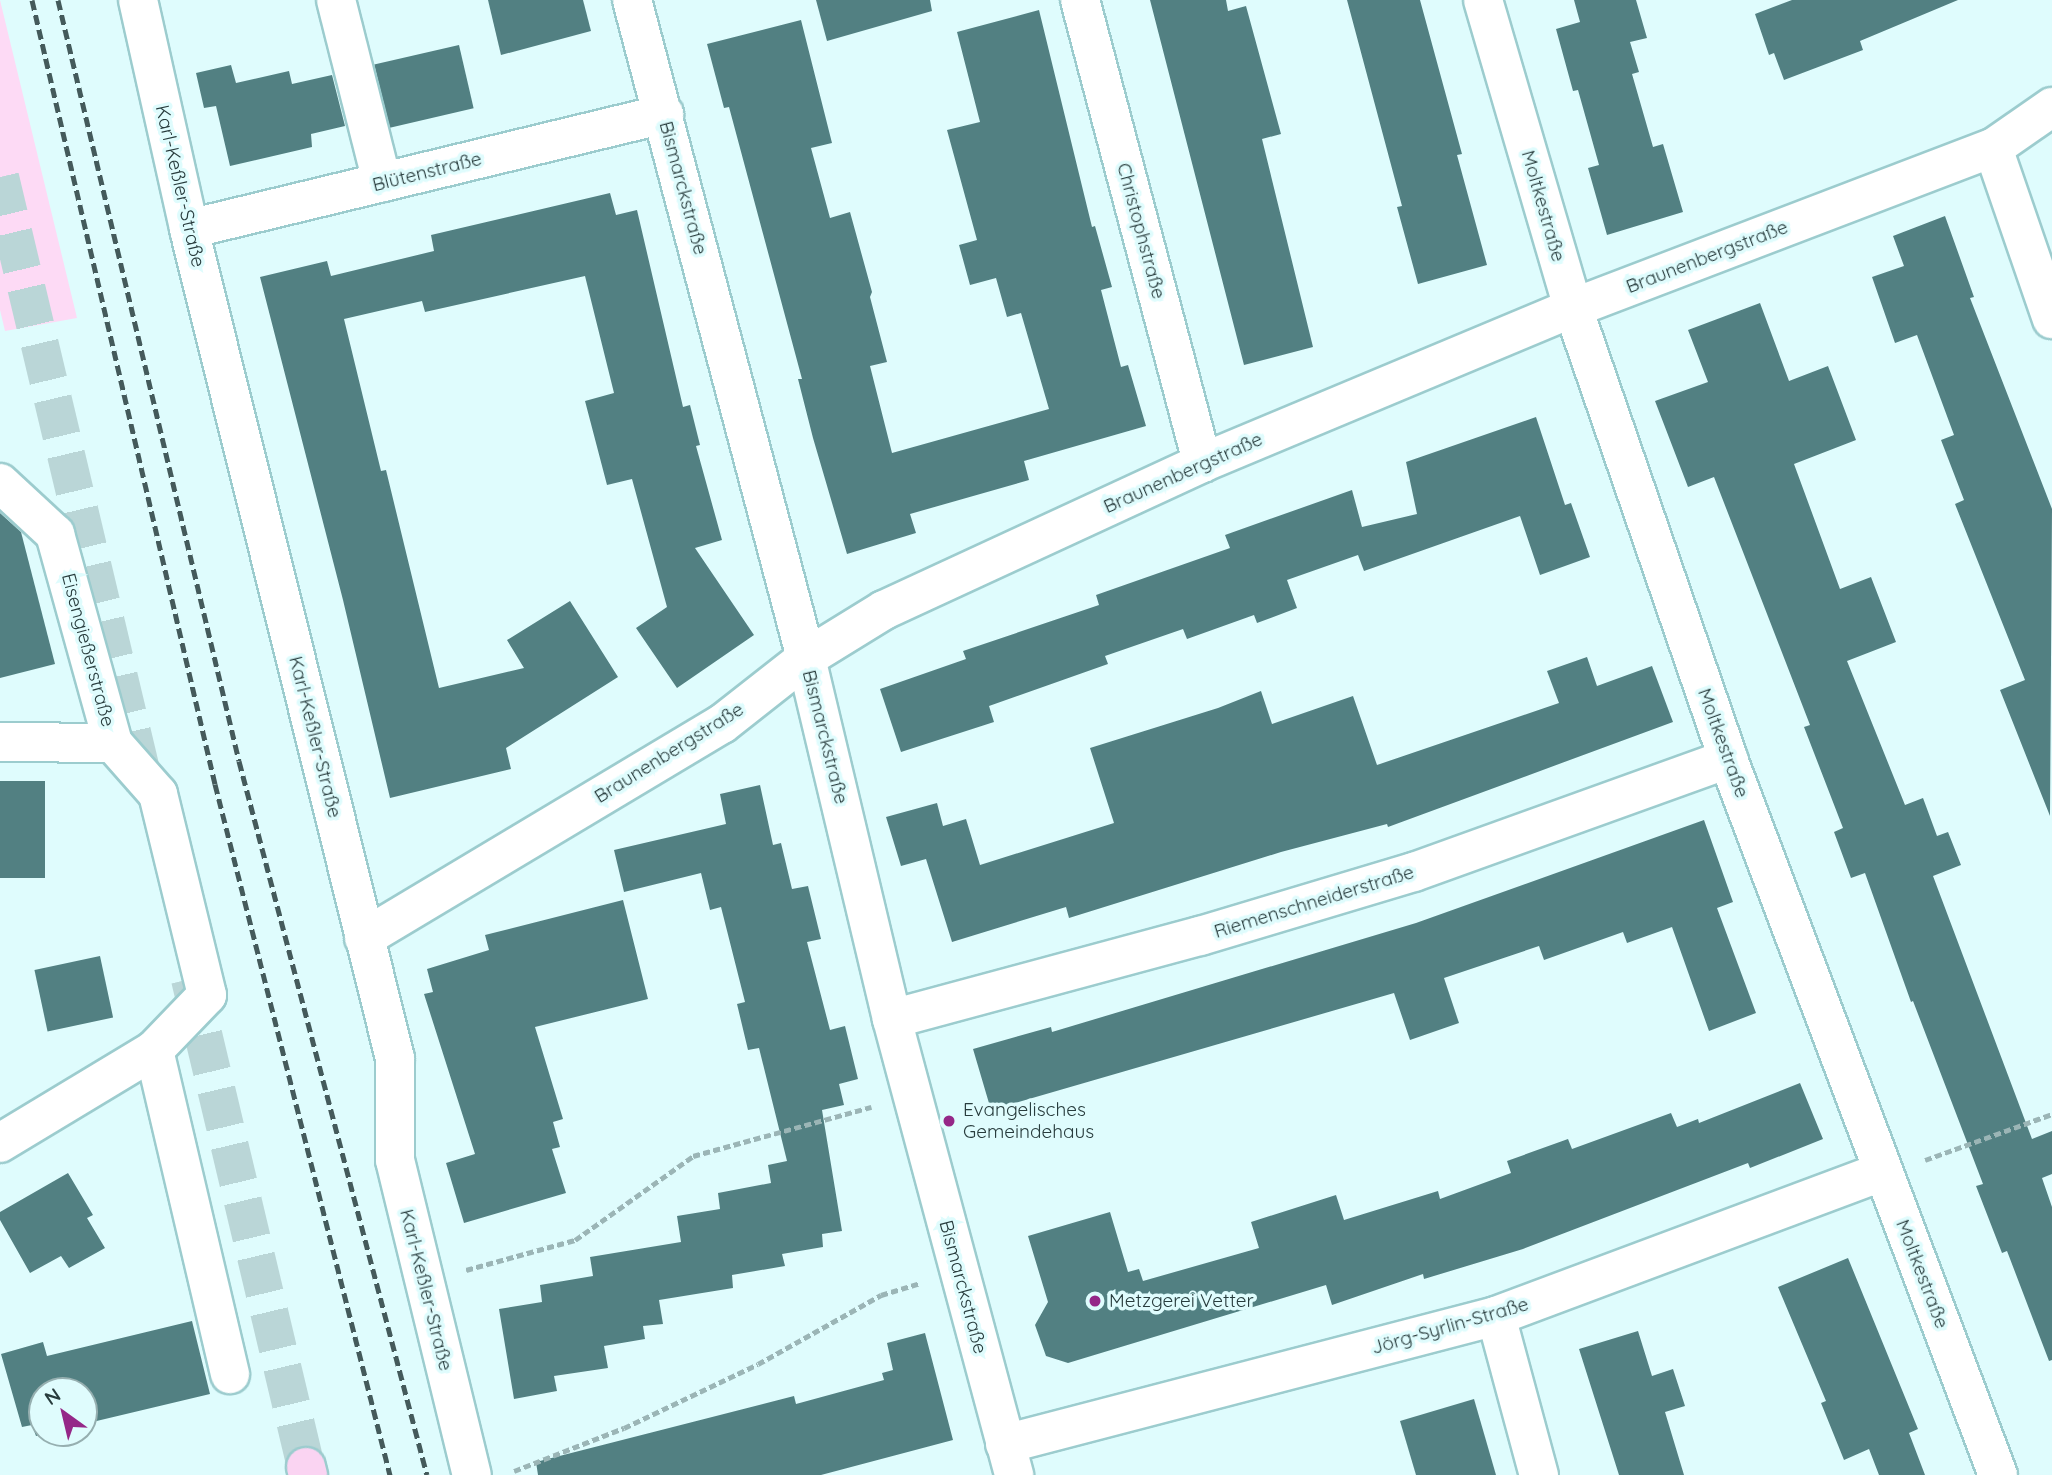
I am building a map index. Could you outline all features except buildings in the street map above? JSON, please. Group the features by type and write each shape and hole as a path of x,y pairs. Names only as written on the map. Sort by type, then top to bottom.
{"street":[{"name":"Karl-Keßler-Straße","path":"138,0 190,229 395,1058 394,1160 472,1475"},
{"path":"336,0 382,182"},
{"name":"Bismarckstraße","path":"632,0 806,658 892,1019 1009,1460"},
{"name":"Christophstraße","path":"1080,0 1202,463"},
{"name":"Moltkestraße","path":"1483,0 1573,308 1728,759 1998,1475"},
{"name":"Braunenbergstraße","path":"364,938 722,724 806,658 884,610 1202,463 1573,308 1993,148 2052,107"},
{"name":"Blütenstraße","path":"190,229 664,114"},
{"path":"1993,148 2052,319"},
{"name":"Eisengießerstraße","path":"0,483 55,534 113,743 158,794 207,995 154,1050"},
{"path":"0,743 113,743"},
{"name":"Riemenschneiderstraße","path":"892,1019 1200,936 1414,872 1728,759"},
{"path":"0,1143 154,1050 230,1374"},
{"name":"Jörg-Syrlin-Straße","path":"1009,1460 1496,1316 1883,1171"},
{"path":"1496,1316 1539,1475"}],"path":[{"path":"424,1281 575,1240 693,1156 913,1096"},
{"path":"1883,1171 1949,1154 2052,1114"},
{"path":"503,1475 624,1428 734,1376 881,1295 960,1272"}],"shaded area":[{"path":"0,0 77,318 5,331 0,310"}],"tunnel":[{"path":"0,177 145,787"},
{"path":"190,979 306,1467"}],"railway":[{"path":"32,0 215,784 390,1475"},
{"path":"58,0 239,761 427,1475"}],"place":[{"name":"Evangelisches Gemeindehaus","path":"949,1121"},
{"name":"Metzgerei Vetter","path":"1095,1301"}]}
